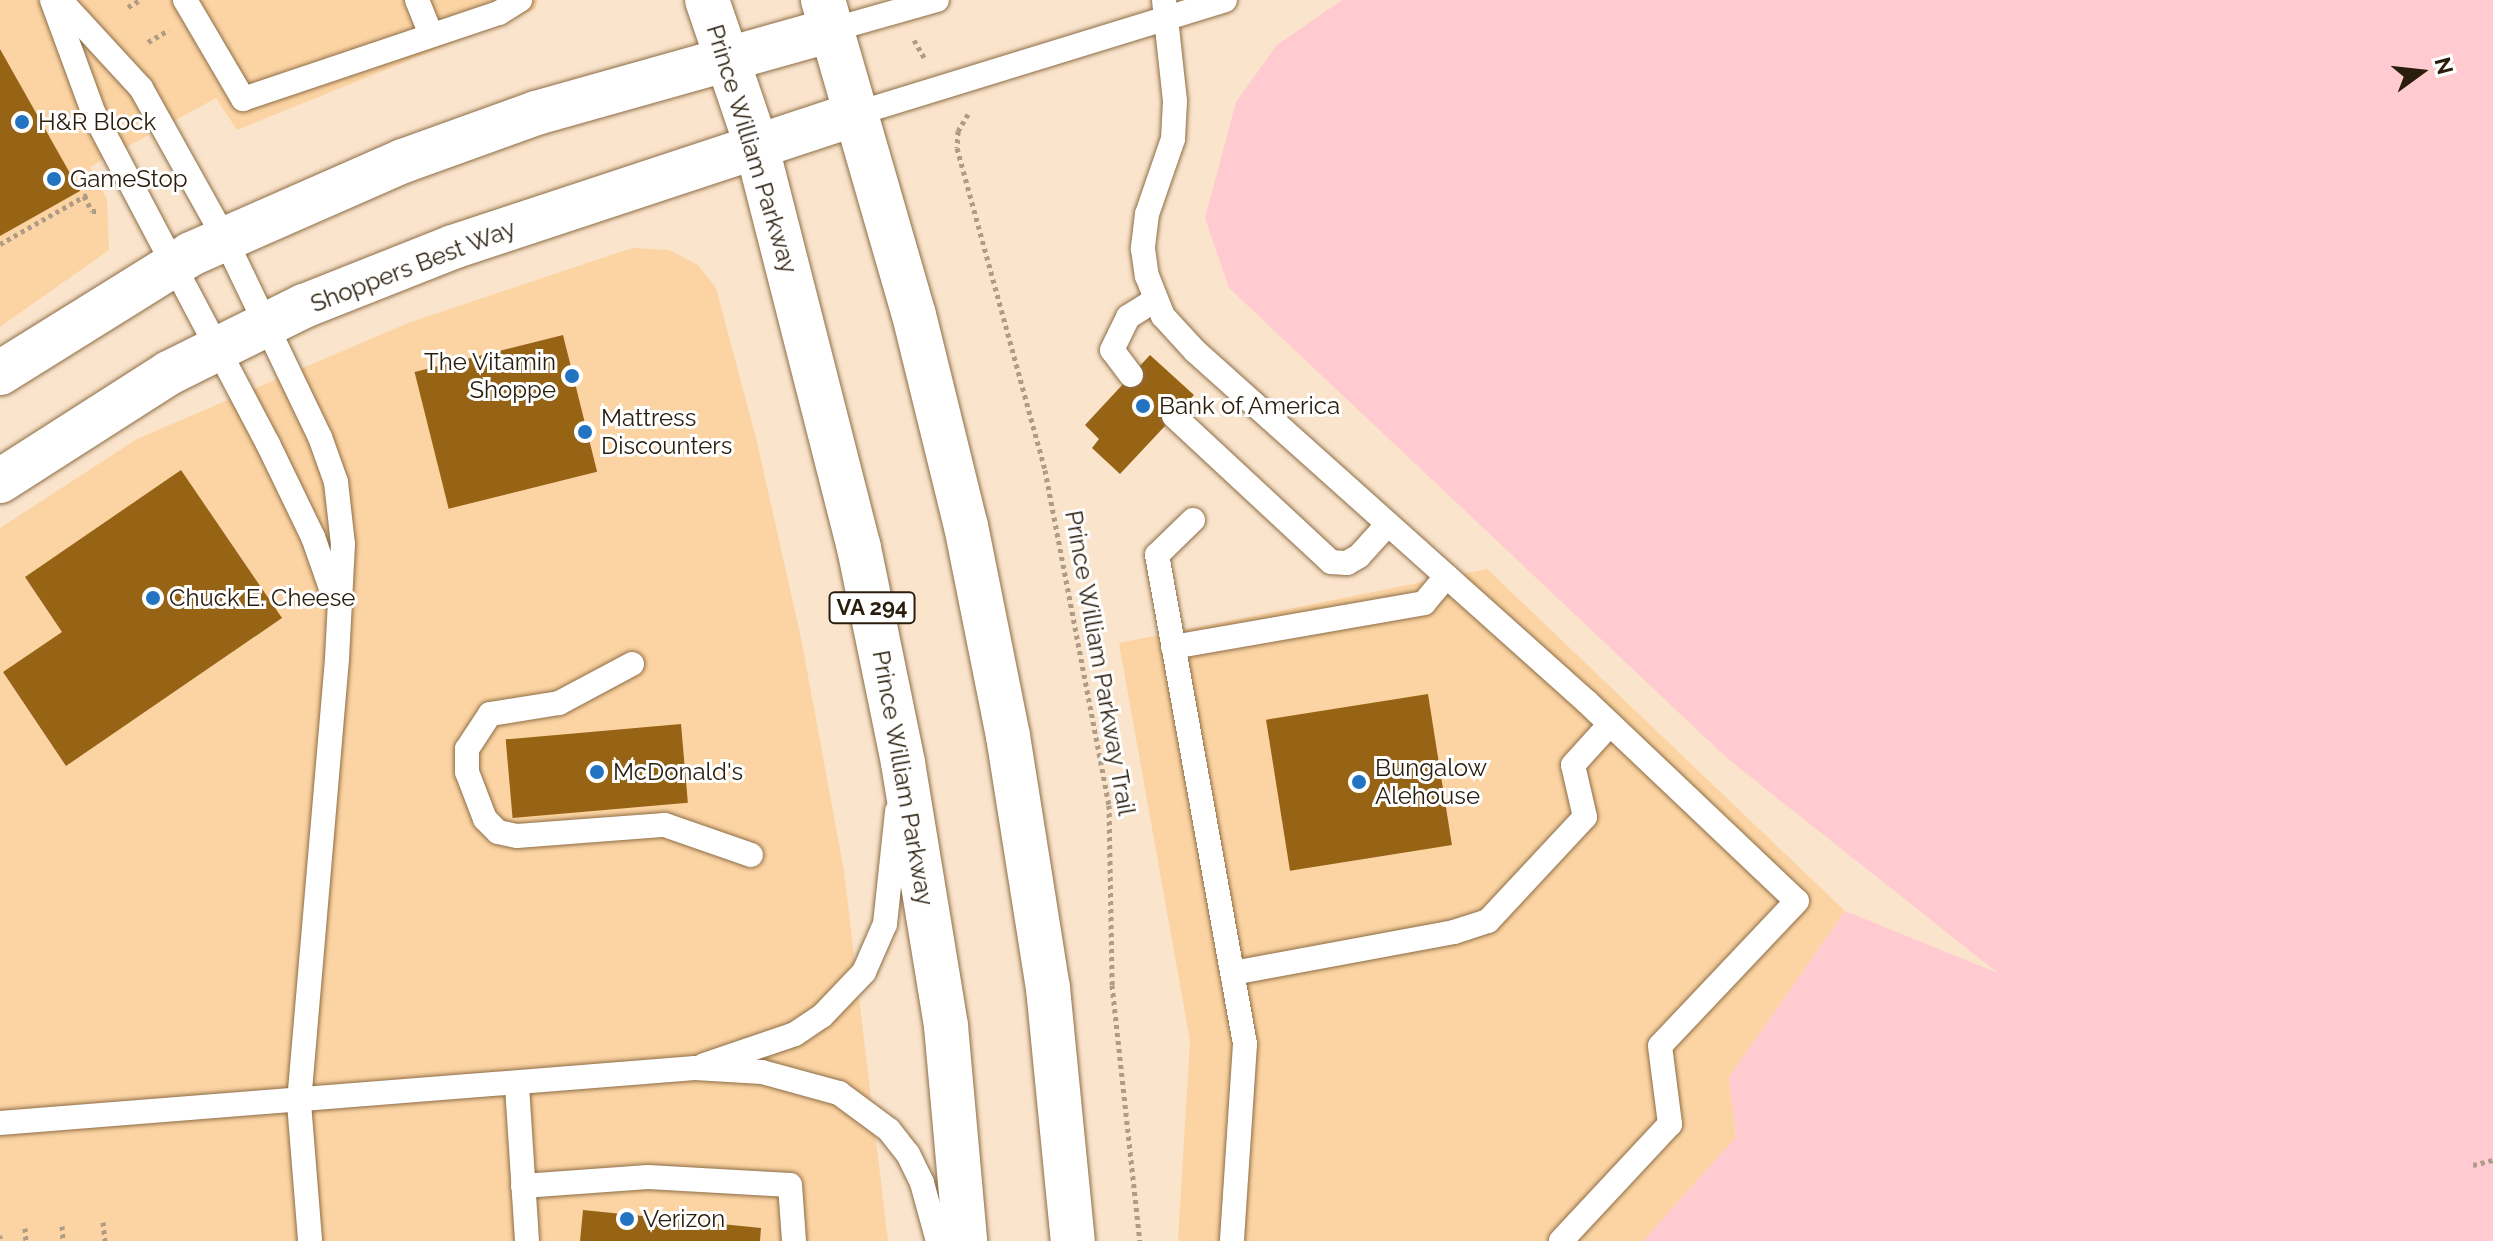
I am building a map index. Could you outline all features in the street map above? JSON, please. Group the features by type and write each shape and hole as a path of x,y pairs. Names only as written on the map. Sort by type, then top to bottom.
{"main road":[{"name":"Prince William Parkway","path":"707,0 756,144 859,548 903,763 946,1026 965,1241"},
{"path":"0,373 175,264 403,161 536,113 727,58 827,15 925,360 1008,736 1048,988 1073,1241"},
{"name":"Shoppers Best Way","path":"0,481 218,347 266,324 453,247 756,144 855,114"}],"lane":[{"path":"52,0 94,114 218,347 313,537 338,611"},
{"path":"60,0 141,88 225,239 336,482 343,544 299,1103 310,1241"},
{"path":"185,0 243,99 338,64 499,13 520,0"},
{"path":"417,0 431,35"},
{"path":"827,15 937,0"},
{"path":"855,114 1166,9 1225,0"},
{"path":"1166,9 1173,139 1147,214 1143,249 1155,300 1179,337 1610,724 1797,901 1660,1046 1670,1124 1561,1241"},
{"path":"1131,375 1112,350 1128,317 1155,300"},
{"path":"1174,416 1331,562 1347,563 1359,556 1388,524"},
{"path":"1193,520 1157,555 1245,1044 1232,1231 1252,1241"},
{"path":"1173,647 1424,603 1447,576"},
{"path":"632,664 559,703 490,714 467,749 467,772 485,819 498,832 517,836 665,825 751,855"},
{"path":"1233,973 1454,932 1488,921 1585,817 1573,765 1610,724"},
{"path":"695,1068 795,1034 822,1016 864,972 885,924 903,763"},
{"path":"0,1123 517,1086 695,1068 793,1077 839,1093 866,1112 908,1154 938,1241"},
{"path":"517,1086 527,1241"},
{"path":"523,1186 648,1177 790,1185 794,1241"}],"path":[{"path":"128,7 140,0"},
{"name":"Prince William Parkway Trail","path":"962,109 968,114 958,131 957,148 1045,470 1109,805 1112,985 1140,1241"},
{"path":"0,244 87,194 92,211 100,211"},
{"path":"2473,1165 2493,1160"},
{"path":"103,1222 105,1241"},
{"path":"62,1226 63,1241"},
{"path":"25,1228 26,1241"},
{"path":"0,1235 0,1241"}],"shaded area":[{"path":"0,0 538,0 535,9 237,130 216,98 90,167 107,199 109,250 0,327"},
{"path":"1342,0 2493,0 2493,1241 1643,1241 1736,1137 1729,1077 1845,911 1998,973 1728,759 1229,288 1205,218 1236,102 1277,45"},
{"path":"632,248 669,250 698,265 716,288 757,442 801,638 844,871 888,1241 0,1241 0,528 137,439 408,323"},
{"path":"1487,569 1845,911 1729,1077 1736,1137 1643,1241 1178,1241 1190,1041 1119,643"}],"building":[{"path":"0,49 80,191 0,236"},
{"path":"563,335 597,472 449,509 415,372"},
{"name":"Bank of America","path":"1150,355 1194,395 1120,474 1092,448 1099,439 1085,425"},
{"name":"Chuck E. Cheese","path":"181,470 282,618 66,766 3,672 62,632 25,577"},
{"name":"Bungalow Alehouse","path":"1428,694 1452,845 1290,871 1266,720"},
{"name":"McDonald's","path":"681,724 688,803 513,818 506,739"},
{"name":"Verizon","path":"583,1210 761,1228 760,1241 580,1241"}],"place":[{"name":"H&R Block","path":"22,122"},
{"name":"GameStop","path":"54,179"},
{"name":"The Vitamin Shoppe","path":"572,376"},
{"name":"Bank of America","path":"1143,406"},
{"name":"Mattress Discounters","path":"585,432"},
{"name":"Chuck E. Cheese","path":"153,598"},
{"name":"McDonald's","path":"597,772"},
{"name":"Bungalow Alehouse","path":"1359,782"},
{"name":"Verizon","path":"627,1219"}]}
